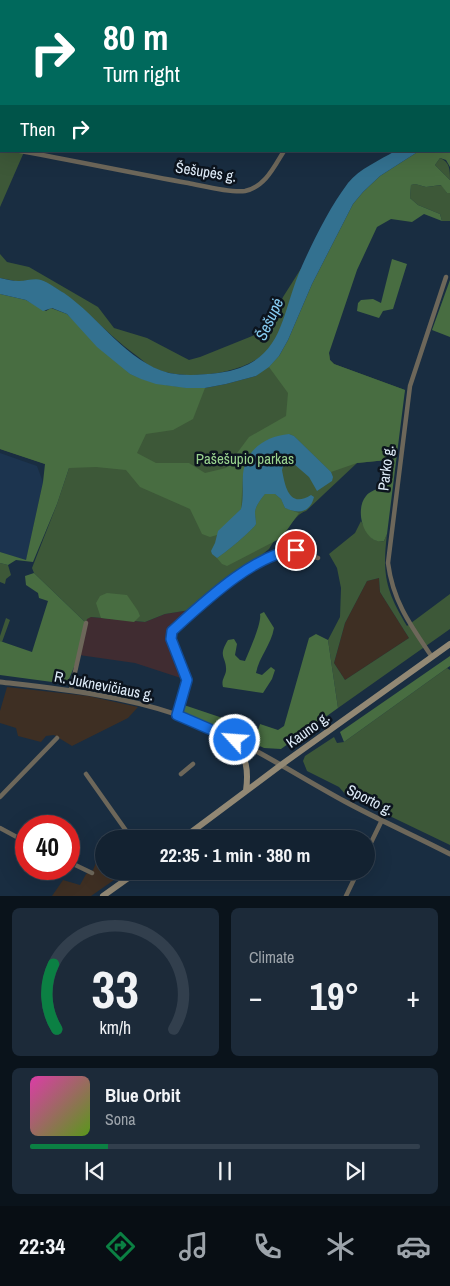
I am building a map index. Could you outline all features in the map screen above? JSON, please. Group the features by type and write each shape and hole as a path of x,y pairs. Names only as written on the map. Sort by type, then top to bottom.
{"main road":[{"name":"Kauno g.","path":"194,830 281,764 450,644"},
{"path":"235,740 242,754 248,774 246,791"},
{"path":"103,896 125,880"}],"street":[{"name":"Šešupės g.","path":"25,152 172,180 245,191 257,186 269,177 283,152"},
{"name":"Parko g.","path":"432,657 407,619 394,593 390,578 388,556 410,386 446,277"},
{"path":"177,715 187,680 171,639 172,631 236,577 261,561 288,550 296,550 318,558"},
{"path":"72,690 86,623"},
{"name":"R. Juknevičiaus g.","path":"0,682 72,690 130,701 177,715 235,740 281,764"},
{"path":"0,797 57,738"},
{"path":"181,774 193,764"},
{"name":"Sporto g.","path":"281,764 344,801 450,854"},
{"path":"86,774 126,830"},
{"path":"375,834 382,820"},
{"path":"0,828 15,836"},
{"path":"80,867 92,873"},
{"path":"346,896 354,880"}],"shaded area":[{"path":"393,152 417,152 380,176 353,204 312,284 288,340 279,356 269,367 256,376 205,388 186,388 156,384 130,374 97,347 67,314 52,308 43,311 26,300 0,294 0,278 16,281 36,279 44,281 77,303 114,338 140,359 169,373 187,375 206,374 240,368 257,359 277,335 295,285 317,234 341,192 364,169"},
{"path":"289,434 294,436 331,472 332,481 317,491 309,477 294,464 284,463 282,470 289,494 298,499 304,499 311,495 314,497 310,506 303,511 290,510 285,508 281,499 275,494 265,494 255,512 256,524 217,558 211,551 218,531 241,509 243,474 248,457 265,441"},
{"path":"0,453 37,466 43,482 26,561 0,552"},
{"path":"379,578 380,592 409,638 345,680 334,663 345,623 367,581"},
{"path":"190,610 171,635 187,680 135,663 79,655 87,618 145,622 165,614"},
{"path":"7,687 88,696 138,707 128,718 72,746 54,735 46,736 41,742 18,736 16,728 0,723 0,711"},
{"path":"95,865 95,880 114,880 91,896 52,896 63,880 80,885 86,874 93,870"}],"green space":[{"path":"0,152 24,152 0,207"},
{"name":"Pašešupio parkas","path":"417,152 450,152 450,167 446,160 440,158 435,165 450,180 450,193 447,193 441,185 426,187 415,184 411,185 410,198 418,205 440,214 442,221 424,214 412,222 391,219 377,227 357,270 329,353 330,360 334,364 405,390 387,534 384,541 377,541 371,538 366,532 361,517 361,510 366,496 379,488 387,460 357,463 331,472 294,436 289,434 243,475 241,509 217,535 210,537 202,534 190,509 140,487 126,470 96,467 69,468 57,504 33,562 16,560 8,565 0,563 0,552 26,560 43,482 45,464 0,449 0,294 26,300 46,311 51,308 67,314 130,374 148,381 167,385 205,388 193,419 173,430 146,434 137,453 156,463 189,463 205,473 226,468 249,437 286,416 288,393 269,367 279,356 288,340 312,284 353,204 380,176"},
{"path":"440,158 448,164 450,180 435,165"},
{"path":"415,184 426,187 442,185 447,193 450,193 450,221 442,221 440,214 418,205 410,198 411,185"},
{"path":"0,254 7,262 29,267 98,307 114,328 147,338 189,360 260,333 271,325 283,297 302,267 277,337 263,355 233,369 216,373 180,375 152,367 118,341 69,298 44,282 15,281 0,278"},
{"path":"392,259 407,264 393,309 383,311 379,318 357,311 358,303 361,300 373,299 381,303"},
{"path":"450,280 450,337 432,330"},
{"name":"Pašešupio parkas","path":"0,294 97,347 186,388 205,388 256,376 279,356 329,353 330,360 334,364 405,390 387,460 357,463 306,511 301,513 283,534 274,541 269,549 232,575 190,610 165,614 145,622 91,617 87,619 86,623 34,573 32,568 69,468 45,464 0,449"},
{"path":"265,494 275,494 281,499 285,508 299,513 281,538 227,566 222,564 217,558 256,524 255,512"},
{"path":"361,521 370,536 376,540 384,541 387,534 385,561 387,582 394,603 407,626 450,594 450,629 338,708 328,640 340,617 341,588 337,568 329,554 355,533","holes":["379,578 380,592 409,638 345,680 334,663 345,623 367,581"]},
{"path":"0,563 8,565 11,575 6,579 5,584 0,582"},
{"path":"34,573 86,623 79,655 67,684 0,675 0,641 32,652 48,601 39,598 38,593 26,585 25,576"},
{"path":"107,593 127,595 140,616 134,622 101,618 96,603 100,596"},
{"path":"264,612 274,628 256,673 262,675 271,667 275,670 272,679 263,693 223,687 226,666 223,650 228,640 234,639 237,644 235,655 240,660 245,661 257,630 260,614"},
{"path":"6,618 10,620 2,642 0,641 0,636"},
{"path":"316,634 328,640 338,708 281,749 264,748 247,740 235,740 177,715 181,704 258,730 260,724 278,730 284,726 309,638"},
{"path":"450,656 450,666 344,742 340,732"},
{"path":"447,668 450,670 450,845 346,795 339,787 307,771 303,761 305,756 334,737 337,743 344,742"}],"route":[{"path":"235,740 177,715 187,680 171,639 172,631 236,577 261,561 288,550 296,550"}],"water label":[{"name":"Šešupė","path":"269,319"}]}
